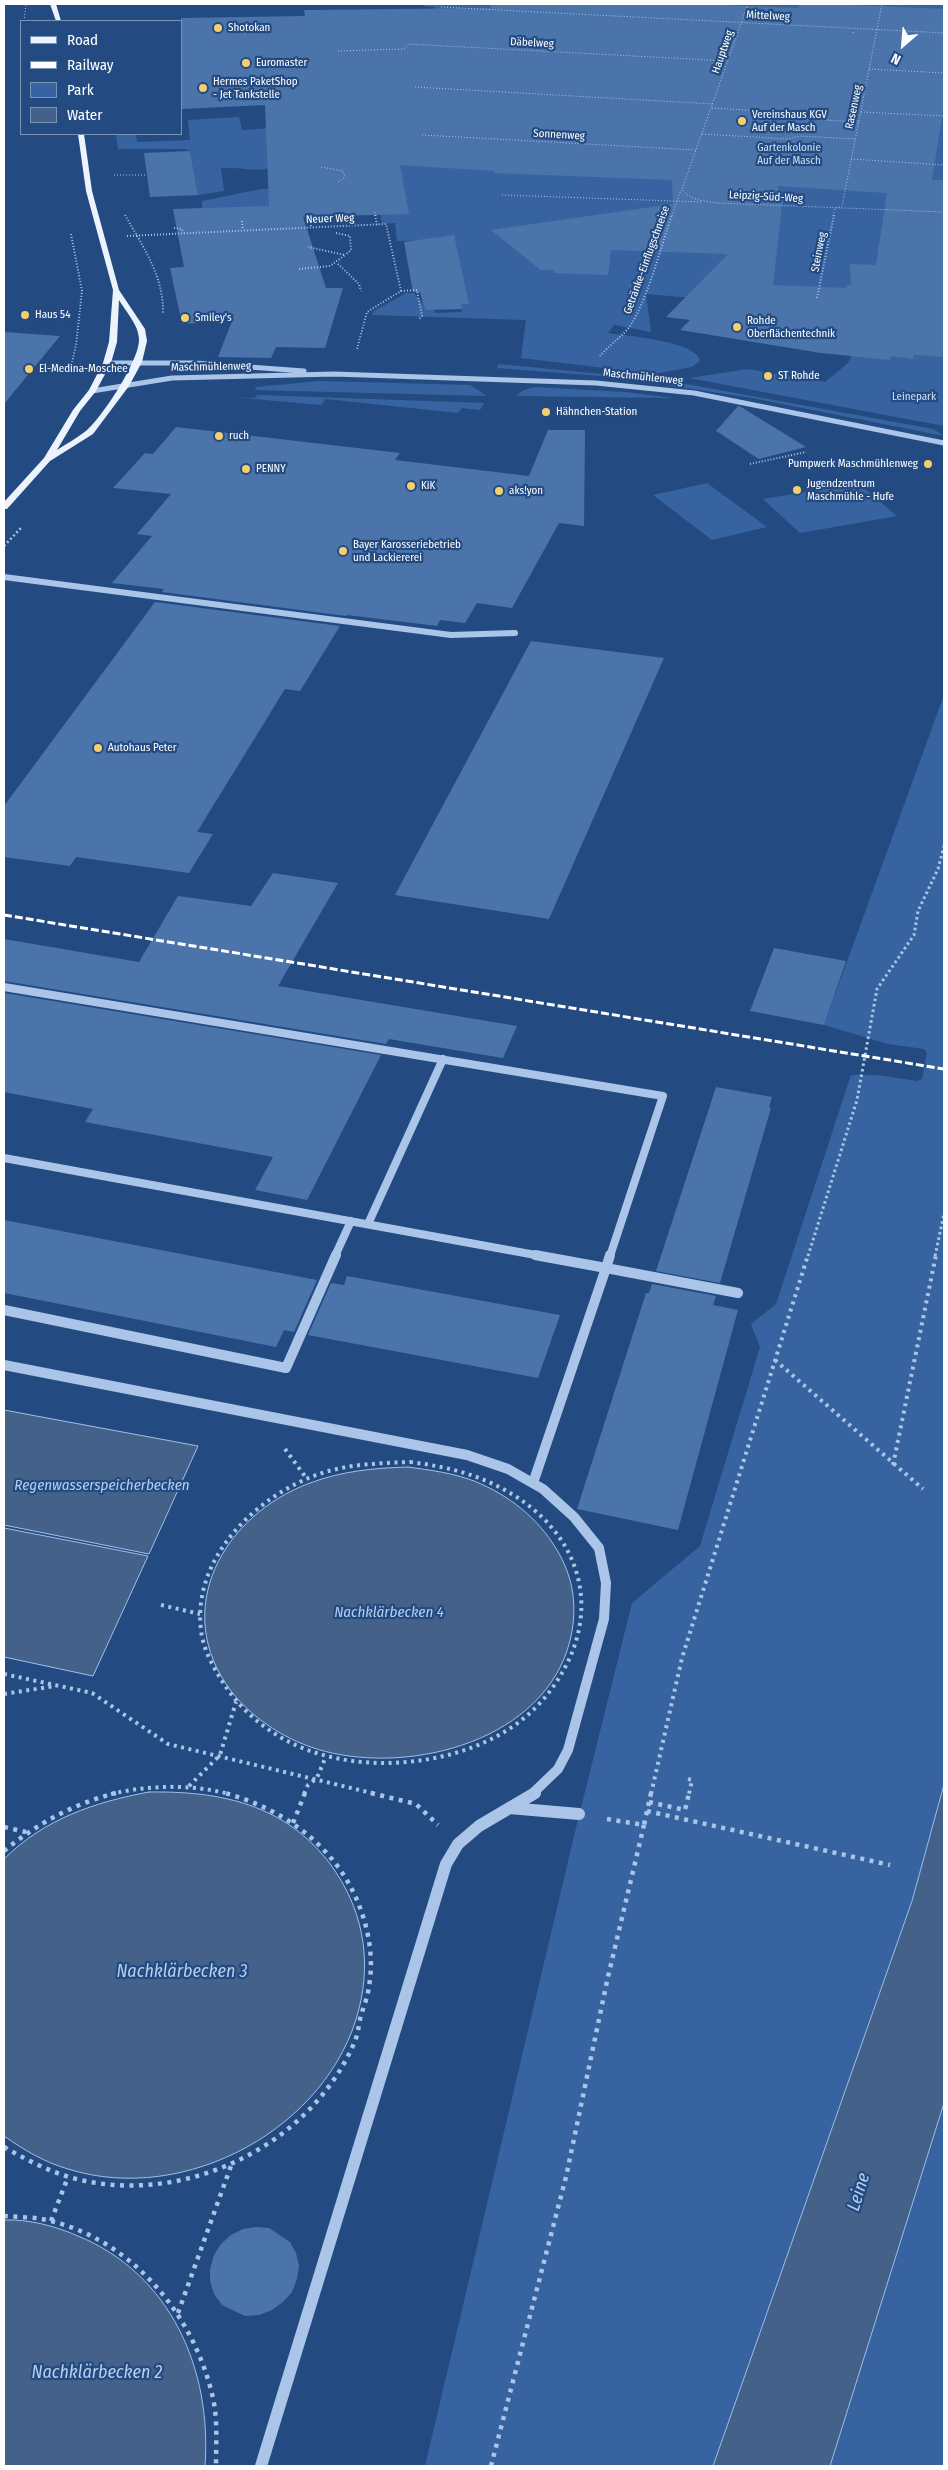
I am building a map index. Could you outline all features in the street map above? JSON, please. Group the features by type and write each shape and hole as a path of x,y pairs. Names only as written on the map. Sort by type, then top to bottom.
{"main road":[{"path":"53,4 59,20"},
{"path":"47,460 90,432 125,386 138,362 143,341 141,329 116,290 89,192 81,135"},
{"path":"4,507 47,460 77,410 92,391 107,363 112,342 116,290"}],"street":[{"name":"Maschmühlenweg","path":"107,363 138,362 276,368 355,375 596,383 694,393 944,443"},
{"name":"Maschmühlenweg","path":"92,391 172,378 334,374"},
{"path":"4,577 451,635 515,633"},
{"path":"4,987 663,1096 533,1483"},
{"path":"368,1224 443,1060"},
{"path":"4,1158 738,1293"},
{"path":"4,1310 286,1368 351,1221"},
{"path":"4,1365 467,1455 508,1469 543,1489 574,1517 599,1548 606,1583 604,1620 568,1750 558,1769 538,1791 479,1826 458,1844 446,1864 261,2466"},
{"path":"508,1808 579,1814"}],"path":[{"path":"24,20 26,4"},
{"name":"Hauptweg","path":"712,105 748,4"},
{"name":"Rasenweg","path":"835,208 842,206 882,4"},
{"name":"Mittelweg","path":"441,7 944,33"},
{"name":"Däbelweg","path":"338,51 404,49 408,44 728,61"},
{"path":"869,69 944,73"},
{"path":"415,87 712,105 793,113 808,119 858,122"},
{"path":"682,189 712,105"},
{"path":"861,112 944,116"},
{"name":"Sonnenweg","path":"422,134 696,150"},
{"path":"702,134 788,139 800,136 855,139"},
{"path":"851,159 944,165"},
{"path":"321,167 343,171 345,177 338,182"},
{"path":"113,169 114,175 147,175"},
{"name":"Getränke-Einflugschneise","path":"599,358 613,341 630,328 638,312 682,189"},
{"name":"Leipzig-Süd-Weg","path":"682,189 690,197 718,203 944,212"},
{"path":"502,195 718,203"},
{"name":"Steinweg","path":"817,298 835,208"},
{"path":"375,212 377,224 386,224 401,291"},
{"path":"124,213 152,258 165,303 162,322"},
{"path":"310,216 311,227"},
{"path":"242,221 243,230"},
{"name":"Neuer Weg","path":"101,238 377,224"},
{"path":"174,228 182,229 183,233"},
{"path":"299,269 338,264 352,250 352,240 350,236 336,233"},
{"path":"308,247 345,255"},
{"path":"338,264 359,284 360,290"},
{"path":"355,375 355,356 367,312 401,291 418,290 422,316 419,319"},
{"path":"69,377 76,344"},
{"path":"750,464 806,452"},
{"path":"491,2466 566,2177 607,1981 682,1658 857,1100 877,989 914,935 918,911 938,869 944,846"},
{"path":"893,1465 944,1214"},
{"path":"775,1360 893,1465 923,1489"},
{"path":"410,1462 445,1467 511,1493 531,1508 558,1536 573,1563 583,1610 572,1655 552,1690 537,1708 514,1727 463,1752 404,1763 368,1762 326,1756 291,1743 265,1728 236,1702 217,1679 201,1642 200,1614 203,1583 214,1560 240,1523 280,1492 311,1477 341,1468 410,1462"},
{"path":"161,1605 200,1614"},
{"path":"4,1674 92,1693 168,1744 317,1778 416,1804 458,1844"},
{"path":"4,1694 57,1685"},
{"path":"189,1786 220,1755 236,1702"},
{"path":"293,1823 308,1785 317,1778 326,1756"},
{"path":"649,1802 685,1810 692,1780 688,1779"},
{"path":"4,1851 27,1832 74,1806 110,1793 153,1787 189,1786 228,1792 268,1808 293,1823 322,1846 350,1883 364,1918 370,1948 370,1981 354,2041 328,2086 308,2112 280,2136 232,2163 217,2170 149,2185 107,2183 68,2177 19,2158 4,2147"},
{"path":"647,1810 890,1865"},
{"path":"579,1814 644,1825"},
{"path":"4,1827 27,1832"},
{"path":"177,2313 232,2163"},
{"path":"51,2221 68,2177"},
{"path":"4,2216 61,2223 107,2245 143,2270 167,2296 197,2347 212,2395 216,2466"}],"green space":[{"name":"Gartenkolonie Auf der Masch","path":"424,4 944,4 944,426 689,378 748,369 825,382 848,363 872,313 646,294 651,332 614,325 608,333 675,344 696,354 700,361 692,367 654,374 521,358 526,320 372,315 374,311 406,293 414,293 423,304 425,310 434,310 435,313 462,312 461,304 468,304 439,240 397,241 395,223 382,224 380,212 275,206 202,219 202,201 261,189 403,185 267,151 269,168 258,170 221,168 224,191 198,195 190,151 185,149 118,149 116,135 136,135 137,142 190,140 188,120 239,117 242,130 289,127 403,48 435,7 424,6"},
{"path":"498,364 633,377 497,368"},
{"path":"319,381 470,385 487,396 255,390 256,387"},
{"path":"675,382 933,429 944,436 752,398 666,385"},
{"path":"534,387 626,392 673,398 516,396 524,390"},
{"path":"257,395 484,403 480,410 462,408 458,413 326,399 321,405 232,397 255,398"},
{"path":"707,483 767,527 712,540 653,495"},
{"path":"858,483 897,516 800,533 763,499"},
{"path":"944,695 944,1785 912,1901 713,2466 425,2466 575,1832 632,1603 700,1546 760,1347 751,1324 776,1304 851,1075 878,1075 917,1081 922,1079 927,1053 924,1049 888,1044 824,1025"},
{"path":"944,2103 944,2466 830,2466"}],"water":[{"name":"Regenwasserspeicherbecken","path":"4,1410 198,1446 149,1554 4,1525"},
{"name":"Nachklärbecken 4","path":"408,1467 450,1474 474,1481 499,1493 532,1518 557,1550 570,1579 574,1610 572,1631 560,1667 540,1697 512,1721 479,1738 443,1751 405,1757 368,1758 318,1749 276,1731 252,1713 231,1691 213,1660 205,1629 206,1598 215,1569 231,1542 252,1518 279,1498 310,1483 346,1473 370,1469"},
{"name":"Regenwasserspeicherbecken","path":"4,1528 148,1556 93,1676 4,1657"},
{"name":"Leine","path":"944,1785 944,2103 830,2466 713,2466 912,1901"},
{"name":"Nachklärbecken 3","path":"149,1792 201,1794 250,1805 272,1815 293,1828 313,1844 342,1881 357,1916 364,1952 363,1990 359,2009 343,2052 317,2089 285,2122 246,2148 204,2166 159,2176 113,2178 68,2169 51,2163 34,2155 4,2136 4,1859 36,1833 71,1814 109,1801"},
{"name":"Nachklärbecken 2","path":"4,2220 42,2224 78,2236 110,2253 138,2274 161,2300 179,2329 192,2361 201,2395 205,2430 205,2466 4,2466"}],"building":[{"name":"Gartenkolonie Auf der Masch","path":"491,4 702,4 798,8 800,4 830,4 944,9 944,104 932,180 944,180 944,357 914,355 913,359 891,356 890,360 821,353 680,330 690,320 666,317 728,254 611,250 608,275 554,273 554,270 541,270 491,230 673,204 672,180 493,173 494,171 400,165 409,214 303,217 326,288 343,288 325,348 276,347 271,358 218,357 232,321 182,324 170,268 184,267 173,209 269,206 265,105 182,109 181,18 305,16 304,10 491,8","holes":["777,186 887,193 876,265 850,264 851,285 846,285 846,288 773,285 783,196"]},
{"path":"190,151 198,195 150,197 144,153"},
{"path":"454,235 469,304 461,304 462,309 425,310 420,292 413,292 404,242"},
{"path":"4,332 60,336 4,404"},
{"path":"738,406 806,447 759,459 716,431"},
{"path":"176,427 400,453 395,460 529,476 548,430 585,430 584,526 559,523 512,608 477,603 465,623 440,620 437,626 346,616 162,592 164,589 112,583 152,536 137,534 171,494 113,488 145,453 153,454"},
{"name":"Autohaus Peter","path":"155,602 340,626 300,691 285,689 197,832 213,834 189,873 76,857 70,866 4,857 4,806"},
{"path":"531,641 664,658 549,919 395,895"},
{"path":"273,873 338,883 278,986 517,1026 503,1058 389,1039 386,1044 4,981 4,939 139,962 178,896 251,906"},
{"path":"774,948 846,961 824,1025 750,1011"},
{"path":"4,993 381,1055 307,1200 255,1190 273,1157 85,1122 93,1109 4,1092"},
{"path":"716,1087 772,1097 769,1107 771,1108 720,1283 656,1271"},
{"path":"4,1220 317,1280 294,1332 284,1330 276,1347 4,1293"},
{"path":"347,1276 560,1315 538,1378 308,1335 331,1283 344,1285"},
{"path":"652,1284 716,1296 713,1305 738,1310 678,1530 577,1509 646,1293 649,1293"},
{"path":"269,2228 290,2242 296,2253 299,2266 292,2292 283,2302 272,2310 259,2315 245,2316 222,2305 214,2294 210,2281 210,2269 214,2255 221,2244 231,2235 243,2229"}],"railway":[{"path":"4,915 944,1069"}],"place":[{"name":"Shotokan","path":"218,28"},
{"name":"Euromaster","path":"246,63"},
{"name":"Hermes PaketShop - Jet Tankstelle","path":"203,88"},
{"name":"Vereinshaus KGV Auf der Masch","path":"742,121"},
{"name":"Haus 54","path":"25,315"},
{"name":"Smiley's","path":"185,318"},
{"name":"Rohde Oberflächentechnik","path":"737,327"},
{"name":"El-Medina-Moschee","path":"29,369"},
{"name":"ST Rohde","path":"768,376"},
{"name":"Hähnchen-Station","path":"546,412"},
{"name":"ruch","path":"219,436"},
{"name":"Pumpwerk Maschmühlenweg","path":"928,464"},
{"name":"PENNY","path":"246,469"},
{"name":"KiK","path":"411,486"},
{"name":"Jugendzentrum Maschmühle - Hufe","path":"797,490"},
{"name":"aks!yon","path":"499,491"},
{"name":"Bayer Karosseriebetrieb und Lackiererei","path":"343,551"},
{"name":"Autohaus Peter","path":"98,748"}],"park label":[{"name":"Leinepark","path":"914,397"}]}
